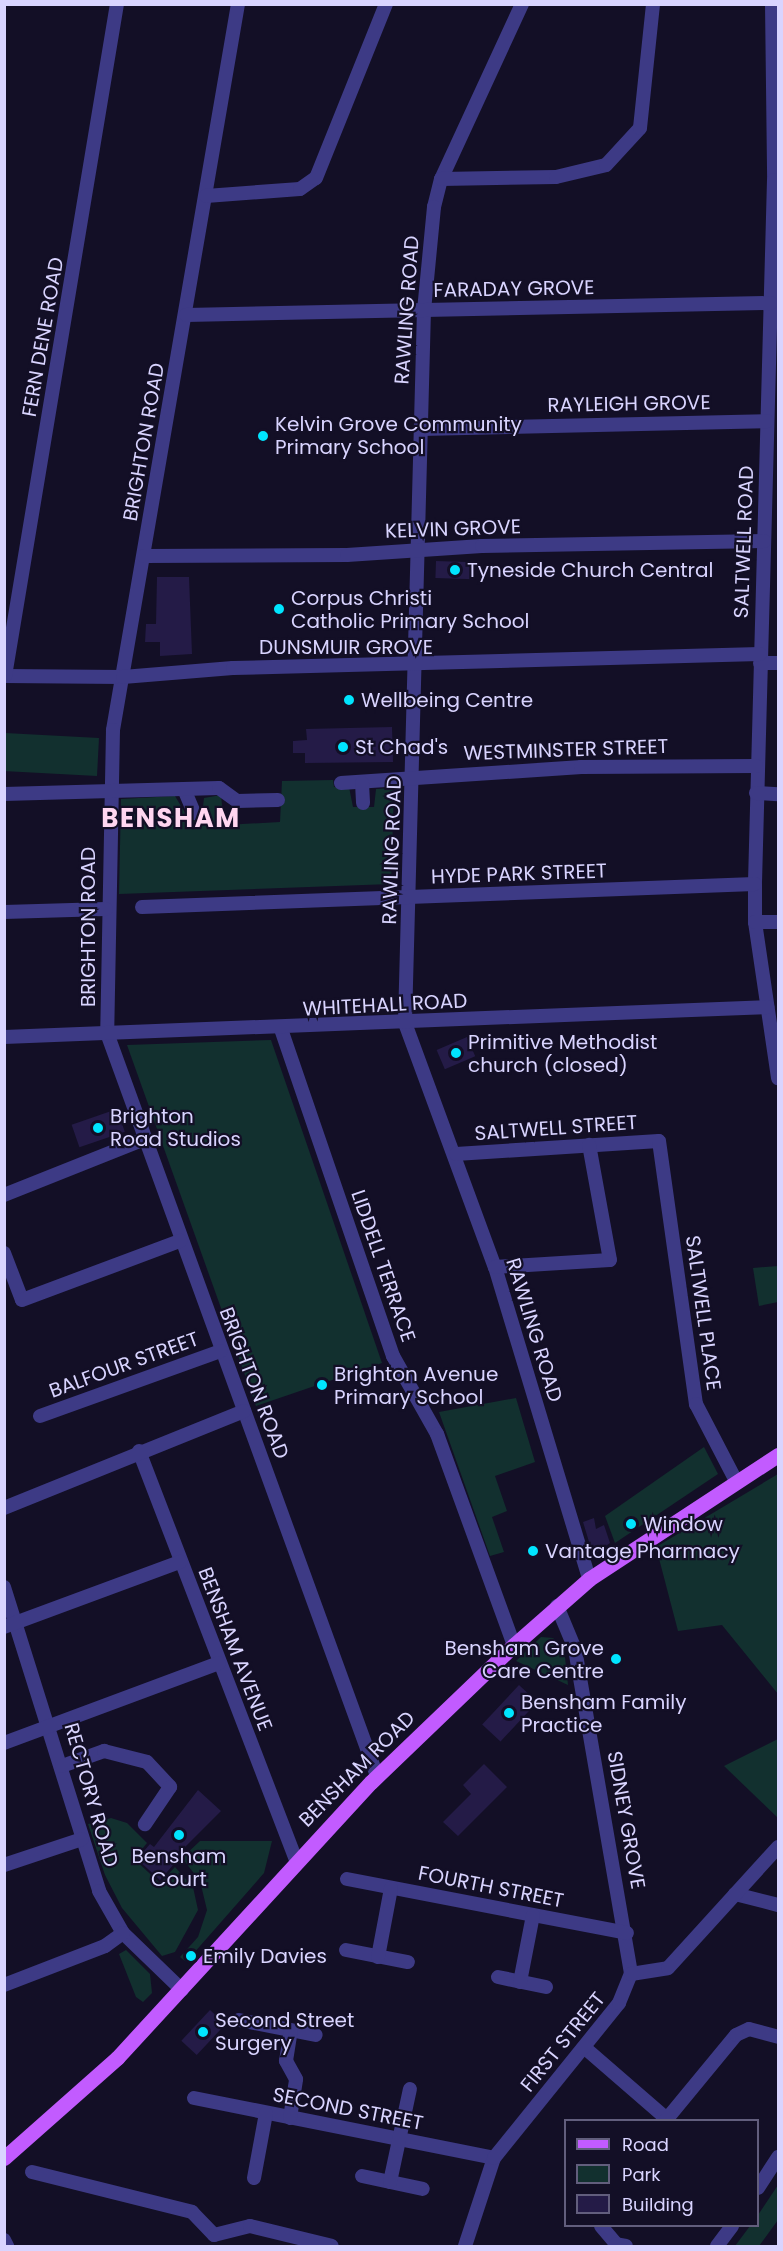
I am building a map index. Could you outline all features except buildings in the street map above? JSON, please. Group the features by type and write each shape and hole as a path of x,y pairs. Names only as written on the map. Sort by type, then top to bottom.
{"main road":[{"name":"BENSHAM ROAD","path":"4,2158 117,2058 182,1990 296,1861 377,1776 514,1645 589,1579 778,1455"}],"street":[{"name":"FERN DENE ROAD","path":"5,676 117,4"},
{"name":"BRIGHTON ROAD","path":"238,4 123,677 108,791 107,1033 180,1241 377,1776"},
{"path":"206,196 300,189 316,178 386,4"},
{"name":"RAWLING ROAD","path":"522,4 441,180 424,310 413,664 414,776 411,898 405,1023 430,1097 456,1154 495,1267 589,1579"},
{"path":"441,180 556,177 606,165 640,128 653,4"},
{"name":"SALTWELL ROAD","path":"772,4 776,25 775,280 771,303 771,413 764,538 754,884 755,922 778,1078"},
{"name":"FARADAY GROVE","path":"186,315 771,303"},
{"name":"RAYLEIGH GROVE","path":"421,429 771,413"},
{"name":"KELVIN GROVE","path":"144,556 347,555 417,549 764,538 778,535"},
{"name":"DUNSMUIR GROVE","path":"5,676 123,677 233,668 760,658 778,663"},
{"name":"WESTMINSTER STREET","path":"340,783 362,783 414,776 580,767 756,766"},
{"path":"362,783 363,803"},
{"path":"4,794 219,788 237,801 278,800"},
{"path":"184,789 194,813"},
{"path":"756,793 778,794"},
{"name":"HYDE PARK STREET","path":"142,907 754,884"},
{"path":"4,912 106,909"},
{"path":"755,922 778,922"},
{"name":"WHITEHALL ROAD","path":"4,1037 280,1029 767,1008"},
{"name":"LIDDELL TERRACE","path":"280,1029 393,1356 437,1434 514,1645"},
{"path":"4,1195 145,1138"},
{"name":"SALTWELL STREET","path":"456,1154 659,1141"},
{"name":"SALTWELL PLACE","path":"659,1141 696,1404 736,1481"},
{"path":"495,1267 610,1260 590,1145"},
{"path":"4,1253 22,1300 180,1241"},
{"name":"BALFOUR STREET","path":"40,1416 221,1351"},
{"path":"4,1508 126,1461 139,1451 244,1411"},
{"name":"BENSHAM AVENUE","path":"139,1451 296,1861"},
{"path":"11,1623 180,1562"},
{"name":"RECTORY ROAD","path":"4,1587 11,1623 50,1727 81,1839 99,1891 123,1933 182,1990"},
{"name":"SIDNEY GROVE","path":"557,1606 575,1649 627,1933 631,1974"},
{"path":"4,1743 219,1663"},
{"path":"62,1766 104,1750 147,1762 170,1786 146,1824"},
{"path":"4,1864 81,1839"},
{"path":"631,1974 668,1968 778,1847"},
{"name":"FOURTH STREET","path":"347,1879 627,1933"},
{"path":"378,1956 391,1888"},
{"path":"735,1894 778,1905"},
{"path":"520,1982 532,1915"},
{"path":"4,1985 105,1946 123,1933"},
{"path":"346,1950 408,1962"},
{"name":"FIRST STREET","path":"465,2247 494,2158 620,2003 631,1974"},
{"path":"498,1977 546,1987"},
{"path":"239,2020 316,2035"},
{"path":"668,2119 736,2035 749,2029 778,2037"},
{"path":"290,2118 296,2079 286,2061 291,2030"},
{"path":"585,2048 666,2119"},
{"path":"390,2182 410,2090"},
{"name":"SECOND STREET","path":"194,2098 494,2158"},
{"path":"254,2178 266,2113"},
{"path":"759,2186 778,2157"},
{"path":"33,2172 192,2212 214,2235"},
{"path":"362,2176 423,2189"},
{"path":"204,2247 214,2235 250,2226 332,2247"},
{"path":"602,2227 616,2244 626,2247"},
{"path":"717,2247 731,2227"},
{"path":"284,2247 295,2237"},
{"path":"4,2240 7,2247"}],"green space":[{"path":"5,733 99,738 97,776 4,771"},
{"path":"333,780 334,787 349,787 353,807 374,807 376,789 394,788 391,884 119,894 121,799 175,796 190,821 202,815 204,798 221,795 224,825 280,822 282,781"},
{"path":"271,1040 382,1363 256,1406 127,1045"},
{"path":"778,1266 778,1302 759,1306 753,1268"},
{"path":"516,1398 535,1462 495,1476 507,1511 492,1517 504,1552 490,1556 439,1412"},
{"path":"704,1447 718,1474 615,1543 605,1516"},
{"path":"778,1474 778,1694 722,1625 678,1631 656,1547"},
{"path":"541,1637 553,1638 564,1648 568,1685 516,1661"},
{"path":"778,1739 778,1818 724,1766"},
{"path":"111,1818 127,1823 147,1843 134,1859 160,1883 175,1867 193,1887 198,1910 175,1952 162,1956 122,1908 105,1875 88,1824"},
{"path":"200,1841 272,1841 264,1873 186,1962 180,1957 198,1937 207,1910 200,1881 182,1858"},
{"path":"126,1950 150,1974 152,1993 143,2002 136,1997 119,1954"},
{"path":"778,2185 778,2220 759,2246 735,2246 749,2227 759,2227 759,2214"}],"place":[{"name":"Kelvin Grove Community Primary School","path":"263,436"},
{"name":"Tyneside Church Central","path":"455,570"},
{"name":"Corpus Christi Catholic Primary School","path":"279,609"},
{"name":"Wellbeing Centre","path":"349,700"},
{"name":"St Chad's","path":"343,747"},
{"name":"Primitive Methodist church (closed)","path":"456,1053"},
{"name":"Brighton Road Studios","path":"98,1128"},
{"name":"Brighton Avenue Primary School","path":"322,1385"},
{"name":"Window","path":"631,1524"},
{"name":"Vantage Pharmacy","path":"533,1551"},
{"name":"Bensham Grove Care Centre","path":"616,1659"},
{"name":"Bensham Family Practice","path":"509,1713"},
{"name":"Bensham Court","path":"179,1835"},
{"name":"Emily Davies","path":"191,1956"},
{"name":"Second Street Surgery","path":"203,2032"}],"district":[{"name":"BENSHAM","path":"171,819"}]}
